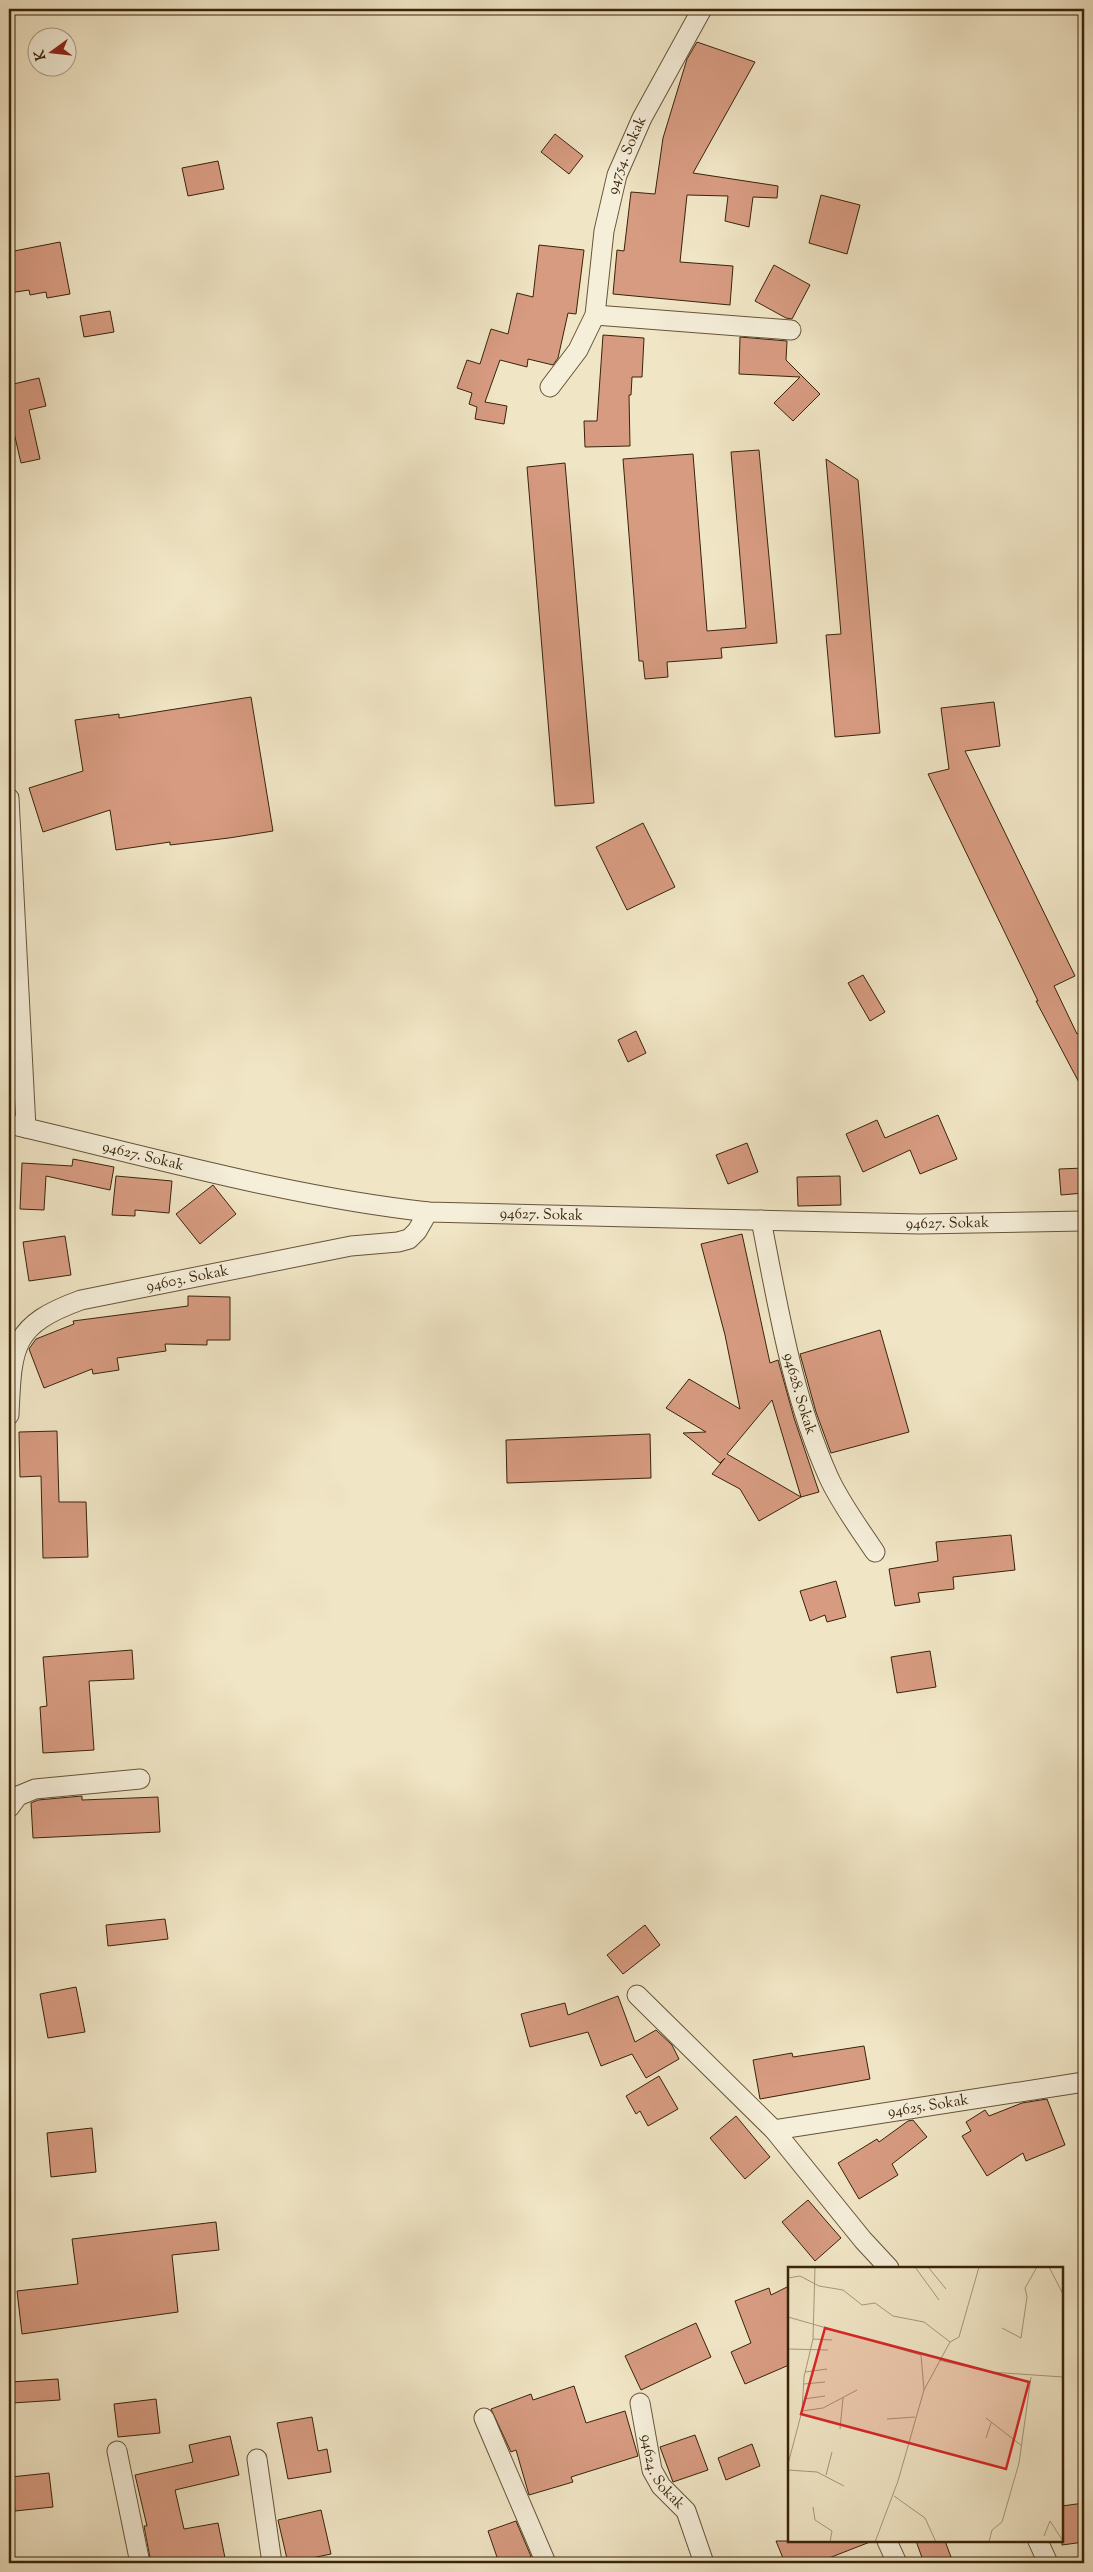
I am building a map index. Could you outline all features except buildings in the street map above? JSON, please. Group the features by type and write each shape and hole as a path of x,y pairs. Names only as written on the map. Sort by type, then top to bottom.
{"street":[{"name":"94754. Sokak","path":"550,387 578,350 595,315 604,231 616,175 642,118 702,9"},
{"path":"595,315 791,330"},
{"path":"9,798 17,1126"},
{"name":"94627. Sokak","path":"17,1126 236,1179 372,1206 428,1212 919,1224 1084,1221"},
{"name":"94603. Sokak","path":"9,1415 15,1354 20,1340 28,1329 58,1308 82,1300 351,1246 398,1242 409,1239 417,1231 428,1212"},
{"name":"94628. Sokak","path":"761,1220 783,1333 814,1437 828,1477 875,1552"},
{"path":"9,1808 18,1796 35,1789 140,1779"},
{"path":"637,1995 774,2130 863,2240 888,2267"},
{"name":"94625. Sokak","path":"774,2130 1084,2082"},
{"name":"94624. Sokak","path":"640,2403 652,2470 661,2486 686,2511 704,2563"},
{"path":"484,2418 546,2563"},
{"path":"117,2451 140,2563"},
{"path":"257,2459 272,2563"},
{"path":"887,2542 897,2563"},
{"path":"1038,2542 1048,2563"}]}
